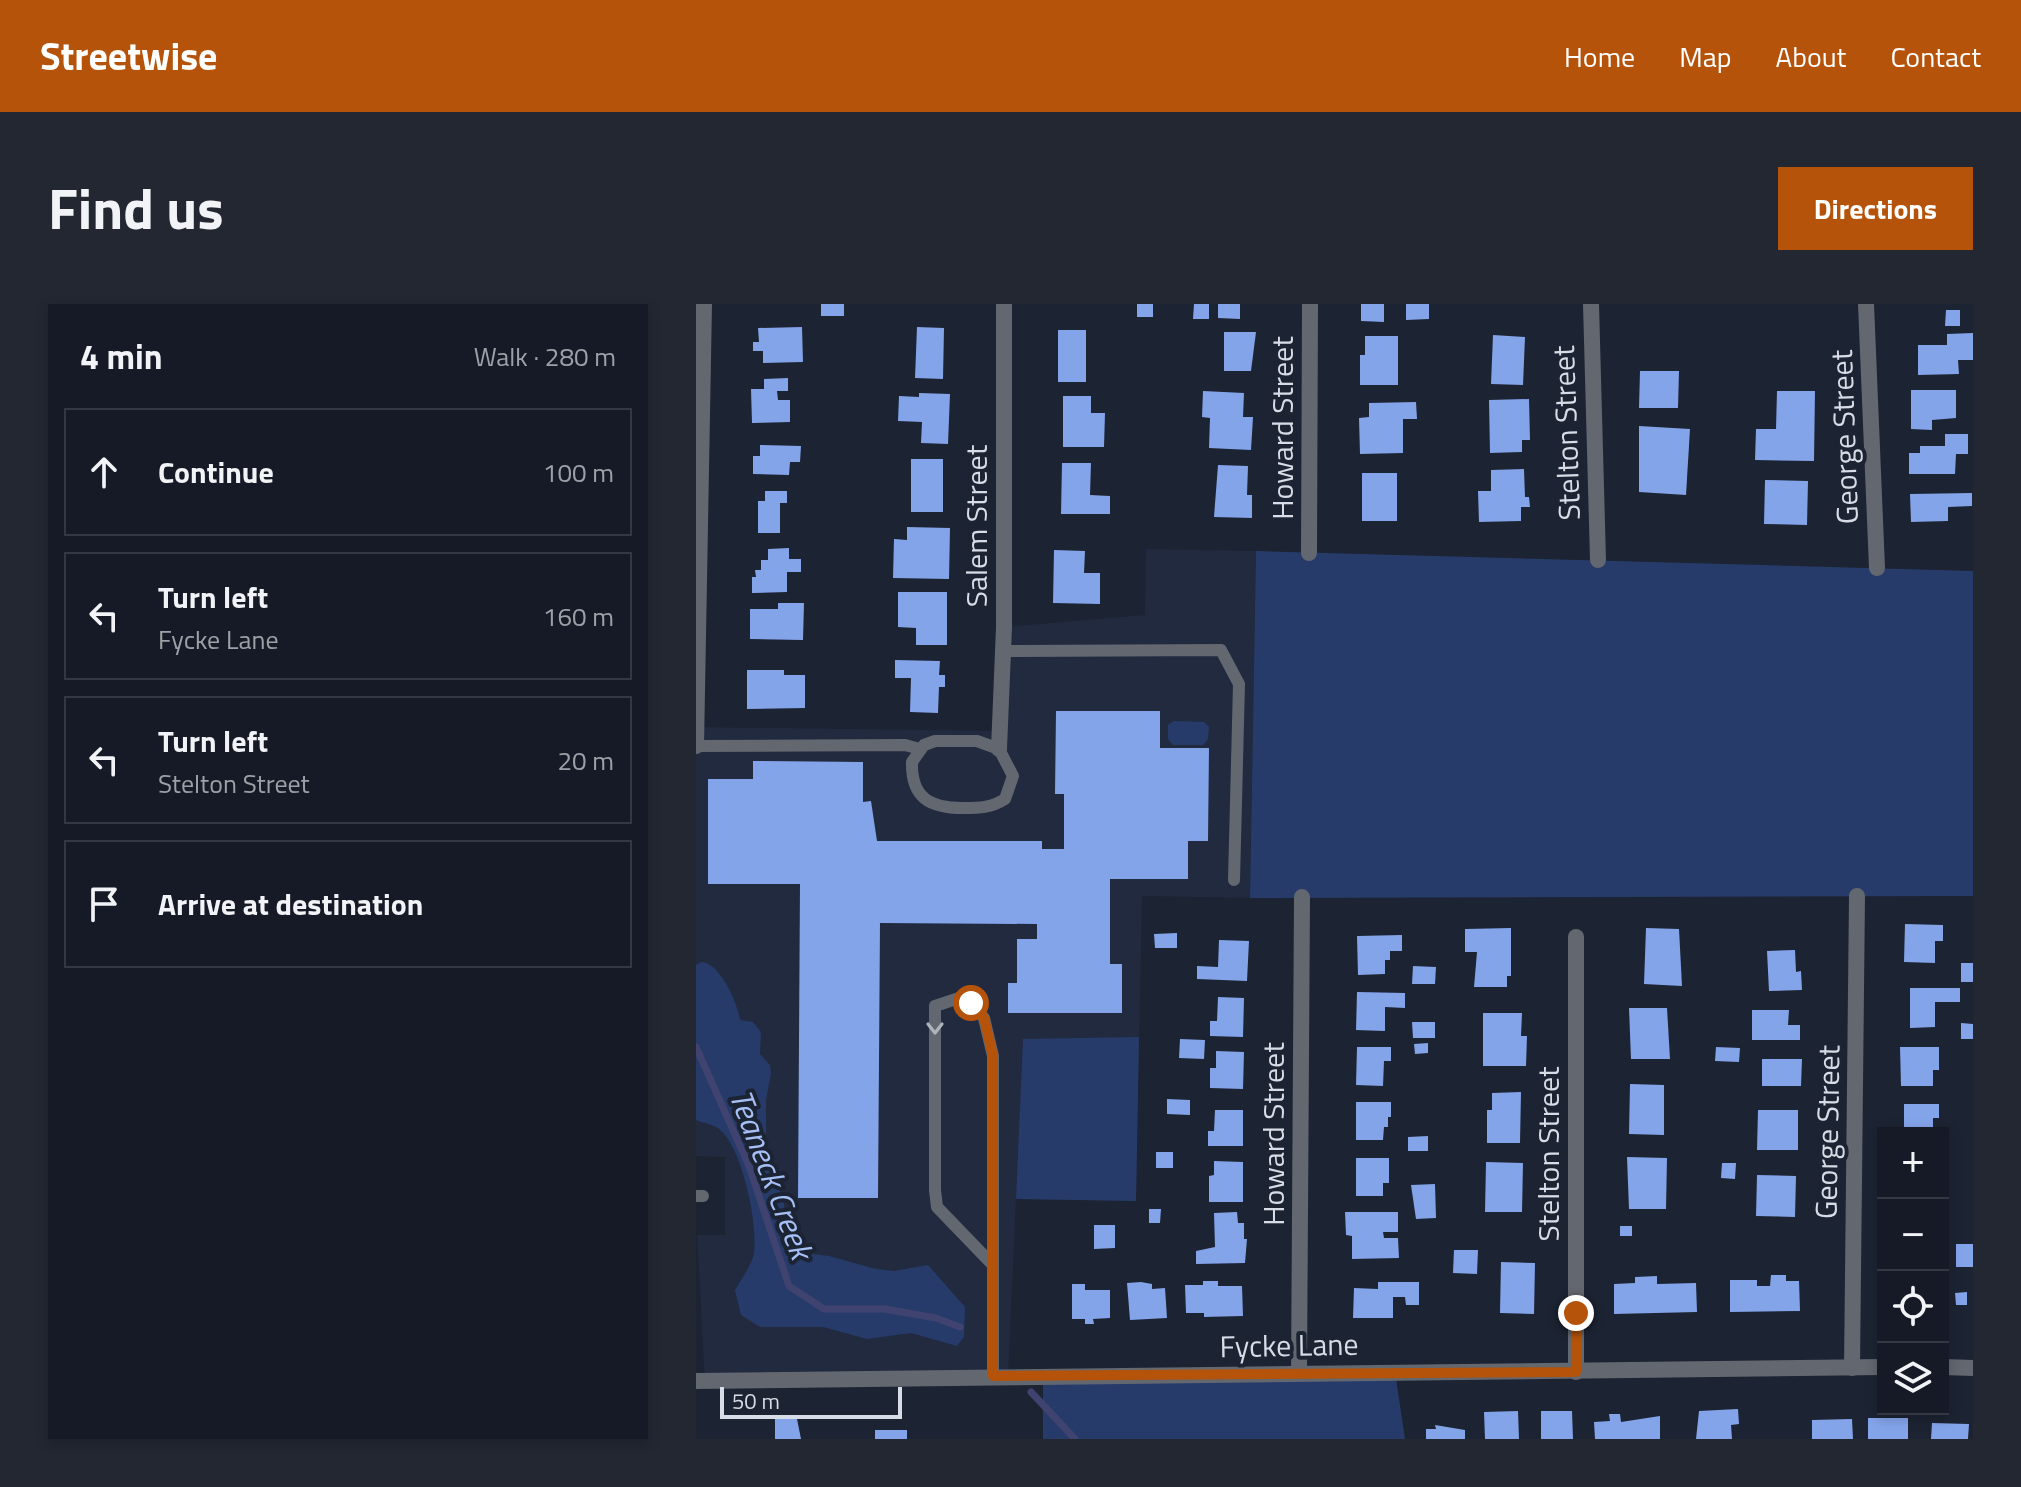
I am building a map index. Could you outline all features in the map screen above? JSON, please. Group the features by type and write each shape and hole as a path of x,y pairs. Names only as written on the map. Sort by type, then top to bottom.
{"street":[{"path":"696,746 704,304"},
{"name":"Salem Street","path":"999,749 1003,651 1004,304"},
{"name":"Howard Street","path":"1309,553 1310,304"},
{"name":"Stelton Street","path":"1591,304 1598,560"},
{"name":"George Street","path":"1866,304 1877,568"},
{"name":"George Street","path":"1852,1368 1857,896"},
{"name":"Howard Street","path":"1299,1372 1302,897"},
{"name":"Stelton Street","path":"1576,937 1576,1372"},
{"name":"Fycke Lane","path":"696,1381 1877,1367"},
{"path":"1949,1367 1973,1368"}],"lane":[{"path":"1003,651 1221,650 1239,684 1234,880"},
{"path":"935,741 977,741 999,749 1012,771 1010,790 996,804 971,808 936,807 919,795 912,780 912,765 920,749 935,741"},
{"path":"696,746 905,745 920,749"},
{"path":"992,1264 937,1207 935,1190 935,1006 965,996 984,1018 993,1056 993,1376"}],"shaded area":[{"path":"1146,549 1256,551 1250,898 1142,896 1136,1201 1016,1199 1008,1375 705,1381 697,1235 725,1235 725,1157 696,1156 696,727 1000,731 1004,627 1145,615"},
{"path":"1256,551 1973,571 1973,896 1250,898"},
{"path":"1174,721 1204,722 1209,727 1208,739 1203,745 1173,745 1168,739 1168,725"},
{"path":"701,962 721,976 736,1004 740,1020 753,1022 761,1032 760,1054 770,1065 771,1073 766,1100 766,1141 784,1204 786,1229 796,1235 802,1253 894,1271 928,1265 965,1307 964,1337 957,1346 911,1333 867,1339 823,1327 760,1327 741,1315 735,1290 751,1261 755,1239 747,1186 727,1138 717,1127 696,1120 696,965"},
{"path":"1139,1037 1136,1201 1016,1199 1023,1039"},
{"path":"1395,1372 1405,1439 1043,1439 1043,1375"}],"building":[{"path":"821,304 844,304 844,316 821,316"},
{"path":"1137,304 1153,304 1153,317 1137,317"},
{"path":"1194,304 1209,304 1209,319 1193,319"},
{"path":"1218,304 1240,304 1240,319 1218,318"},
{"path":"1361,304 1384,304 1384,322 1361,321"},
{"path":"1406,304 1429,304 1429,319 1406,320"},
{"path":"1946,310 1960,310 1960,326 1945,326"},
{"path":"802,327 803,362 763,363 763,351 753,351 753,342 759,342 758,328"},
{"path":"917,327 944,328 943,379 915,378"},
{"path":"1058,330 1086,330 1086,382 1058,382"},
{"path":"1224,332 1256,332 1251,371 1224,371"},
{"path":"1973,333 1973,360 1958,360 1959,374 1918,375 1918,345 1947,345 1947,334"},
{"path":"1493,335 1525,337 1523,385 1491,384"},
{"path":"1365,336 1398,336 1398,385 1360,385 1360,355 1365,355"},
{"path":"1640,371 1679,371 1678,408 1639,408"},
{"path":"788,378 788,391 777,391 778,400 790,400 790,422 752,423 751,389 764,389 764,379"},
{"path":"1911,390 1956,390 1956,418 1932,420 1932,430 1911,429"},
{"path":"1203,391 1244,393 1243,417 1253,417 1251,450 1209,448 1210,418 1202,417"},
{"path":"1777,391 1815,391 1814,461 1755,460 1756,429 1776,429"},
{"path":"919,393 950,394 948,444 921,443 922,422 898,421 899,396 919,397"},
{"path":"1063,396 1091,396 1091,413 1105,413 1104,447 1063,447"},
{"path":"1529,399 1530,440 1522,440 1522,452 1490,453 1489,400"},
{"path":"1416,402 1417,419 1403,419 1403,453 1360,454 1359,418 1369,417 1369,403"},
{"path":"1639,426 1690,429 1686,495 1639,492"},
{"path":"1945,434 1968,434 1968,454 1956,454 1955,474 1909,474 1909,453 1920,453 1920,446 1945,446"},
{"path":"760,445 801,446 800,462 790,462 789,475 753,474 753,456 760,456"},
{"path":"911,459 943,459 943,512 911,512"},
{"path":"1062,463 1091,463 1090,495 1110,496 1110,514 1061,514"},
{"path":"1218,465 1248,466 1247,495 1252,495 1252,518 1214,517"},
{"path":"1524,469 1525,497 1529,497 1530,507 1521,507 1521,521 1479,522 1478,491 1491,491 1491,470"},
{"path":"1362,473 1397,473 1397,521 1362,521"},
{"path":"1765,480 1808,481 1807,525 1764,524"},
{"path":"765,491 787,491 787,503 780,503 780,533 758,533 758,501 765,501"},
{"path":"1972,493 1972,506 1948,507 1948,521 1911,522 1910,494"},
{"path":"907,527 950,528 949,579 893,578 894,539 907,540"},
{"path":"789,548 789,559 801,559 801,572 787,572 787,592 752,593 752,577 756,577 755,570 761,570 761,560 768,560 768,549"},
{"path":"1054,550 1085,551 1084,573 1100,573 1100,604 1053,603"},
{"path":"898,592 947,592 947,645 916,645 916,628 898,627"},
{"path":"778,603 804,603 803,640 750,639 750,609 778,609"},
{"path":"895,660 940,661 939,675 945,675 945,687 939,687 938,713 910,712 911,678 895,678"},
{"path":"747,670 784,670 784,675 805,675 805,708 747,709"},
{"path":"1056,711 1160,711 1160,748 1209,748 1208,841 1188,841 1188,879 1110,879 1110,964 1122,964 1122,1013 1008,1013 1008,983 1017,983 1017,939 1037,939 1037,924 880,923 878,1198 798,1198 800,884 708,884 708,779 753,779 753,761 863,762 863,802 871,801 877,841 1042,841 1042,849 1064,849 1064,794 1055,794"},
{"path":"1905,924 1943,925 1943,941 1935,941 1935,963 1904,962"},
{"path":"1511,928 1511,976 1507,976 1507,987 1474,987 1477,952 1465,952 1465,929"},
{"path":"1646,928 1679,929 1682,986 1644,984"},
{"path":"1177,933 1177,948 1155,948 1154,934"},
{"path":"1402,935 1402,951 1390,951 1390,960 1385,960 1385,974 1358,975 1357,936"},
{"path":"1219,940 1249,941 1247,981 1197,979 1197,966 1218,967"},
{"path":"1795,950 1796,972 1801,971 1802,990 1769,991 1767,951"},
{"path":"1961,963 1973,963 1973,982 1961,982"},
{"path":"1413,966 1436,967 1435,984 1412,984"},
{"path":"1910,988 1960,988 1960,1002 1935,1002 1935,1027 1910,1028"},
{"path":"1357,992 1405,993 1405,1008 1385,1007 1385,1031 1356,1030"},
{"path":"1218,997 1244,998 1243,1037 1210,1036 1210,1021 1217,1021"},
{"path":"1629,1008 1667,1008 1670,1059 1631,1059"},
{"path":"1752,1010 1789,1010 1788,1025 1800,1025 1800,1040 1752,1040"},
{"path":"1483,1013 1522,1013 1521,1036 1527,1036 1526,1066 1483,1066"},
{"path":"1412,1022 1435,1022 1435,1038 1413,1038"},
{"path":"1961,1023 1973,1024 1973,1039 1961,1039"},
{"path":"1180,1039 1205,1040 1204,1059 1179,1058"},
{"path":"1428,1043 1428,1053 1415,1054 1414,1044"},
{"path":"1357,1047 1391,1047 1391,1061 1384,1061 1383,1086 1356,1085"},
{"path":"1716,1047 1740,1048 1739,1062 1715,1061"},
{"path":"1900,1047 1939,1047 1939,1070 1933,1070 1933,1086 1901,1086"},
{"path":"1216,1051 1244,1052 1243,1089 1210,1088 1210,1068 1216,1068"},
{"path":"1762,1059 1802,1059 1801,1086 1762,1086"},
{"path":"1630,1084 1664,1085 1664,1135 1629,1134"},
{"path":"1521,1092 1520,1143 1487,1143 1487,1110 1492,1110 1492,1093"},
{"path":"1167,1099 1190,1100 1190,1115 1167,1114"},
{"path":"1356,1102 1391,1102 1391,1117 1388,1117 1388,1127 1384,1127 1383,1140 1356,1140"},
{"path":"1904,1104 1939,1104 1939,1118 1933,1118 1933,1127 1904,1127"},
{"path":"1215,1110 1243,1110 1243,1146 1208,1146 1208,1131 1214,1131"},
{"path":"1758,1110 1798,1110 1798,1150 1757,1150"},
{"path":"1428,1136 1428,1151 1408,1151 1408,1137"},
{"path":"1156,1152 1173,1152 1173,1168 1156,1168"},
{"path":"1627,1157 1667,1158 1666,1209 1629,1209"},
{"path":"1356,1158 1389,1158 1389,1183 1383,1183 1383,1196 1356,1196"},
{"path":"1214,1161 1243,1162 1243,1202 1209,1202 1209,1176 1214,1175"},
{"path":"1486,1162 1523,1163 1522,1212 1485,1212"},
{"path":"1722,1163 1736,1163 1735,1179 1721,1178"},
{"path":"1757,1175 1796,1176 1795,1217 1756,1216"},
{"path":"1435,1184 1436,1218 1416,1219 1411,1185"},
{"path":"1149,1209 1161,1209 1160,1223 1149,1223"},
{"path":"1237,1212 1238,1223 1244,1223 1244,1239 1247,1239 1245,1263 1196,1264 1196,1251 1215,1247 1214,1213"},
{"path":"1345,1212 1398,1212 1398,1232 1383,1232 1384,1238 1398,1238 1399,1258 1352,1259 1352,1236 1346,1235"},
{"path":"1094,1225 1115,1225 1115,1248 1094,1249"},
{"path":"1620,1226 1632,1226 1632,1236 1620,1236"},
{"path":"1956,1244 1973,1244 1973,1267 1956,1267"},
{"path":"1454,1250 1478,1250 1477,1274 1453,1273"},
{"path":"1501,1262 1535,1263 1534,1314 1500,1313"},
{"path":"1771,1275 1786,1275 1786,1281 1799,1281 1800,1311 1730,1312 1730,1280 1757,1280 1757,1286 1770,1286"},
{"path":"1657,1276 1657,1284 1696,1283 1697,1312 1614,1314 1614,1284 1635,1283 1635,1277"},
{"path":"1203,1281 1218,1281 1218,1286 1242,1286 1243,1316 1204,1317 1204,1313 1186,1313 1185,1285 1203,1285"},
{"path":"1378,1282 1419,1282 1419,1305 1406,1305 1405,1297 1393,1297 1393,1318 1353,1318 1354,1288 1378,1289"},
{"path":"1127,1283 1152,1284 1152,1289 1165,1288 1167,1318 1130,1320"},
{"path":"1072,1284 1085,1284 1085,1290 1110,1290 1110,1318 1093,1319 1094,1324 1085,1324 1085,1319 1072,1319"},
{"path":"1967,1292 1967,1305 1956,1305 1955,1293"},
{"path":"1738,1409 1739,1424 1731,1425 1732,1439 1696,1439 1699,1411"},
{"path":"1518,1411 1519,1439 1485,1439 1484,1412"},
{"path":"1541,1411 1572,1411 1573,1439 1541,1439"},
{"path":"1609,1414 1620,1414 1621,1422 1660,1416 1660,1439 1595,1439 1594,1422 1610,1421"},
{"path":"1868,1418 1908,1418 1908,1439 1868,1439"},
{"path":"775,1419 797,1419 801,1439 775,1439"},
{"path":"1852,1419 1853,1439 1812,1439 1812,1420"},
{"path":"1932,1423 1969,1424 1968,1439 1931,1439"},
{"path":"1435,1425 1465,1430 1465,1439 1426,1439 1426,1429 1436,1429"},
{"path":"875,1430 907,1430 907,1439 875,1439"}],"waterway":[{"name":"Teaneck Creek","path":"696,1047 749,1166 789,1286 824,1309 885,1309 936,1318 960,1327"},
{"name":"Teaneck Creek","path":"1031,1392 1075,1439"}],"route":[{"path":"971,1003 984,1018 993,1056 993,1376 1576,1372 1576,1313"}]}
